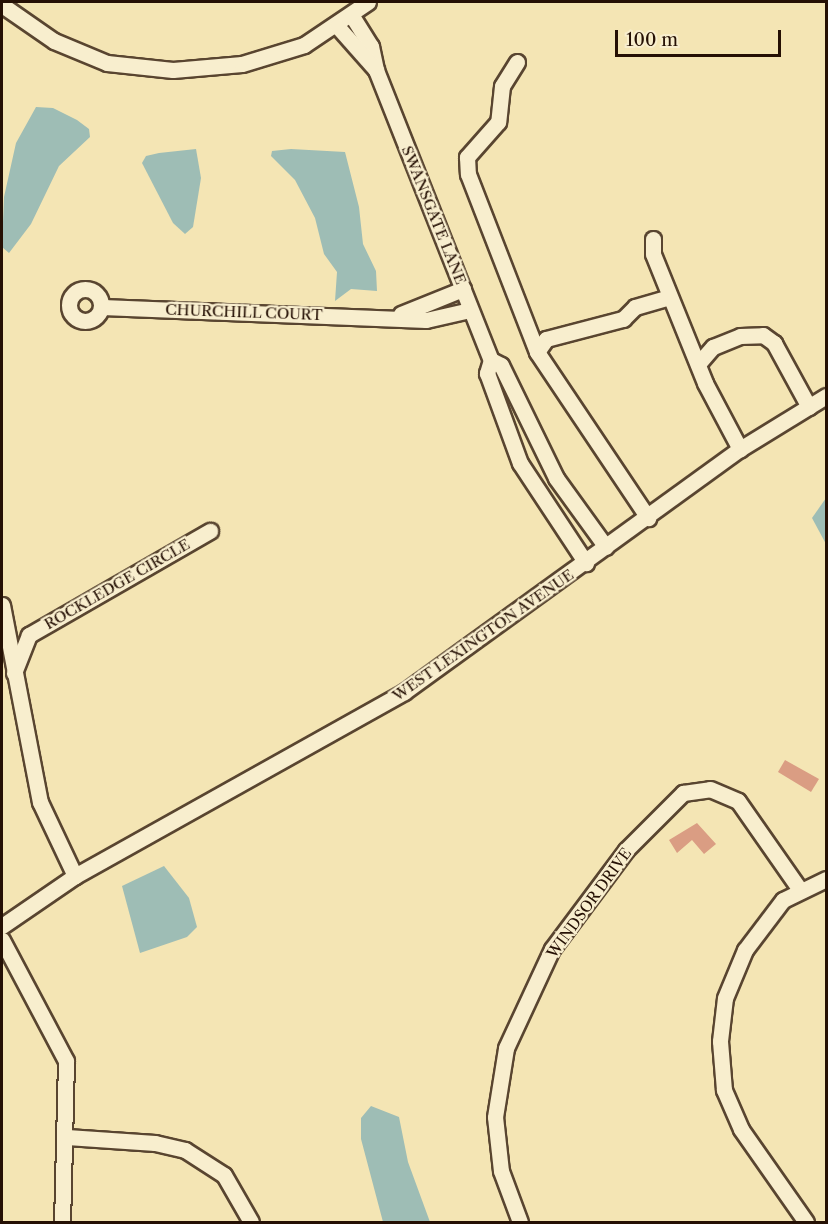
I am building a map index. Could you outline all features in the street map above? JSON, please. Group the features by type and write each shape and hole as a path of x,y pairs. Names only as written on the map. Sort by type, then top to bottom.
{"street":[{"path":"2,5 54,41 106,63 173,70 242,64 304,45 352,16 368,2"},
{"name":"SWANSGATE LANE","path":"352,16 371,46 376,70 491,360 487,373 520,463 586,563"},
{"name":"SWANSGATE LANE","path":"337,26 376,70"},
{"path":"517,62 502,86 498,122 467,157 468,174 537,351 648,518"},
{"path":"653,239 653,254 670,297 698,364 740,449"},
{"name":"CHURCHILL COURT","path":"386,318 430,306 463,289"},
{"path":"537,351 546,339 623,319 635,307 670,297"},
{"name":"CHURCHILL COURT","path":"102,307 426,320 470,310"},
{"path":"698,364 713,347 740,336 763,335 774,343 809,407"},
{"name":"SWANSGATE LANE","path":"491,360 501,365 556,478 606,547"},
{"name":"WEST LEXINGTON AVENUE","path":"2,926 75,876 404,693 740,449 826,396"},
{"name":"ROCKLEDGE CIRCLE","path":"14,673 29,635 210,531"},
{"path":"2,605 40,802 75,876"},
{"name":"WINDSOR DRIVE","path":"520,1222 501,1171 495,1117 506,1048 552,949 626,850 683,793 710,789 738,801 800,890"},
{"path":"806,1222 741,1129 724,1090 720,1041 725,998 745,950 783,900 826,879"},
{"path":"2,940 66,1061 67,1137 62,1222"},
{"path":"67,1137 155,1143 185,1150 224,1175 251,1222"}],"water":[{"path":"36,107 53,108 77,120 89,129 90,137 59,166 31,224 9,253 2,247 4,197 16,143"},
{"path":"196,149 201,178 193,227 185,234 173,223 142,163 146,156"},
{"path":"291,149 345,152 359,207 363,244 376,271 377,291 351,289 335,301 337,272 324,254 315,218 295,180 271,156 272,151"},
{"path":"826,498 826,544 812,518"},
{"path":"164,866 189,898 197,927 187,937 140,953 122,886"},
{"path":"371,1106 399,1117 408,1162 430,1222 383,1222 361,1139 361,1118"}],"building":[{"path":"785,760 819,779 811,792 778,772"},
{"path":"697,823 716,844 704,854 692,840 677,853 669,840"}]}
